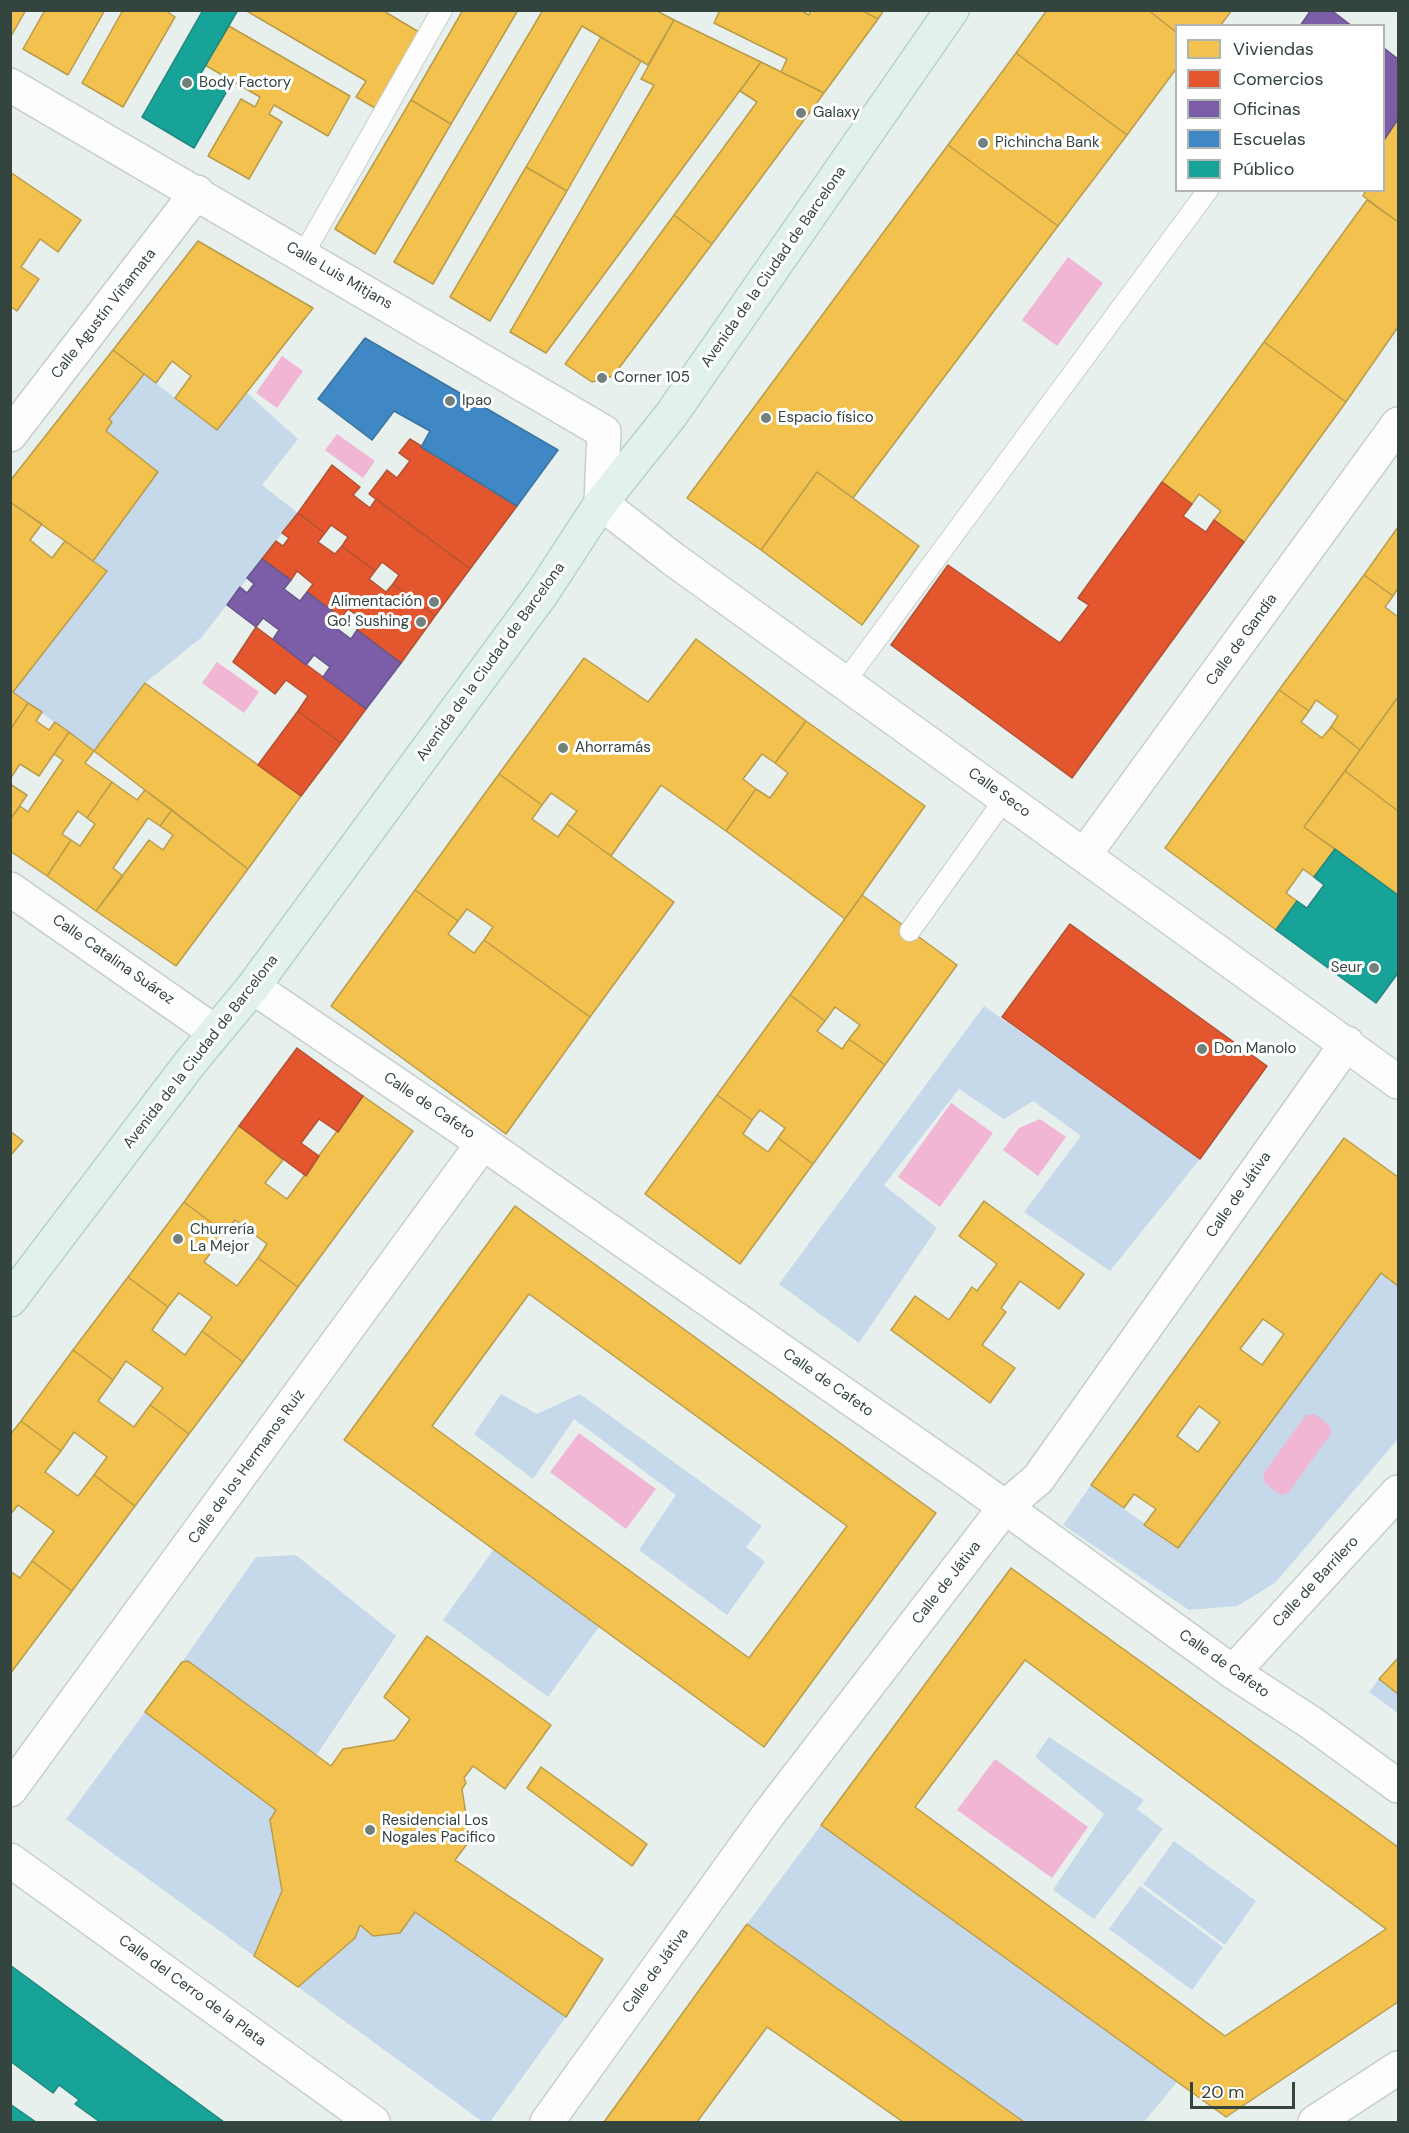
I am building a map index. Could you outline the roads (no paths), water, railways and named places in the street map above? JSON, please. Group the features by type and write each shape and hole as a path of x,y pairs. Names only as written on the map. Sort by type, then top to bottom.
{"main road":[{"name":"Avenida de la Ciudad de Barcelona","path":"10,1300 215,1032 253,987 543,592 601,503 671,415 952,10"}],"street":[{"name":"Calle Luis Mitjans","path":"10,85 197,192 604,432 601,503"},
{"name":"Calle Agustín Viñamata","path":"10,435 197,192"},
{"name":"Calle de Gandía","path":"1085,854 1398,424"},
{"name":"Calle Seco","path":"601,503 673,559 1347,1043 1395,1072"},
{"name":"Calle Catalina Suárez","path":"10,889 215,1032"},
{"name":"Calle de Cafeto","path":"253,987 483,1143 1005,1507 1233,1672 1310,1722 1398,1786"},
{"name":"Calle de Játiva","path":"547,2122 768,1815 1005,1507 1038,1479 1347,1043"},
{"name":"Calle de los Hermanos Ruiz","path":"10,1790 483,1143"},
{"name":"Calle de Barrilero","path":"1233,1672 1398,1492"},
{"name":"Calle del Cerro de la Plata","path":"10,1860 373,2122"},
{"path":"1315,2122 1398,2068"}],"lane":[{"path":"303,255 442,10"},
{"path":"845,682 1207,192"},
{"path":"910,931 1006,797"}],"place":[{"name":"Body Factory","path":"187,83"},
{"name":"Galaxy","path":"801,113"},
{"name":"Pichincha Bank","path":"983,143"},
{"name":"Corner 105","path":"602,378"},
{"name":"Ipao","path":"450,401"},
{"name":"Espacio físico","path":"766,418"},
{"name":"Alimentación","path":"434,602"},
{"name":"Go! Sushing","path":"421,622"},
{"name":"Ahorramás","path":"563,748"},
{"name":"Seur","path":"1374,968"},
{"name":"Don Manolo","path":"1202,1049"},
{"name":"Churrería La Mejor","path":"178,1239"},
{"name":"Residencial Los Nogales Pacifico","path":"370,1830"}]}
